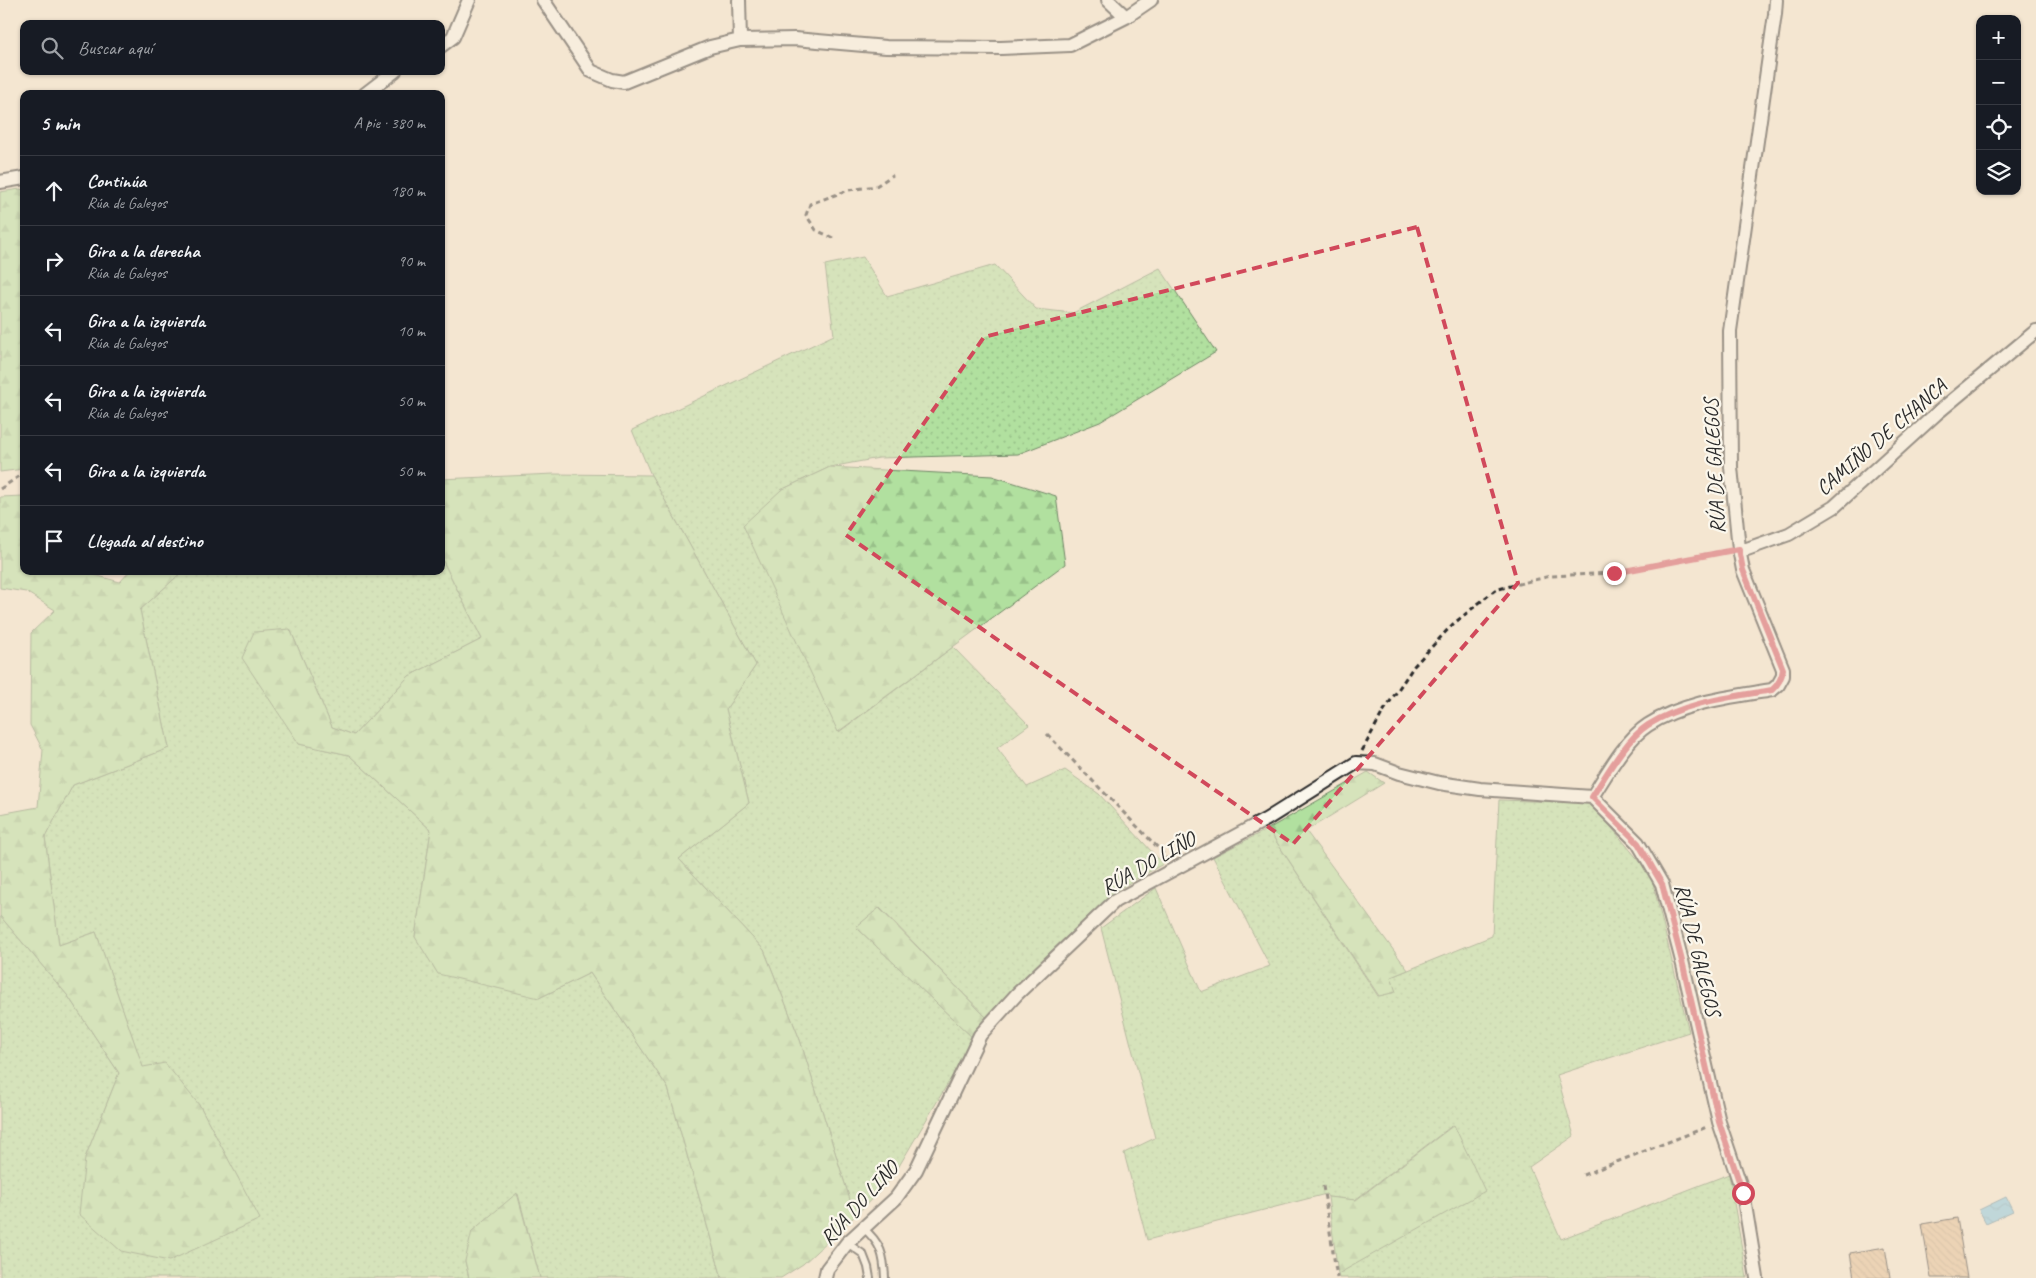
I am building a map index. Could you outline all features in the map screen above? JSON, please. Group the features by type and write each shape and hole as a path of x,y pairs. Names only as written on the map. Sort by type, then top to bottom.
{"street":[{"path":"445,43 453,37 469,0"},
{"path":"543,0 591,71 624,82 702,49 740,40 795,39 886,47 1001,48 1070,45 1126,17 1152,0"},
{"path":"739,0 740,40"},
{"path":"1108,0 1126,17"},
{"name":"RÚA DE GALEGOS","path":"1757,1278 1743,1193 1719,1122 1683,965 1662,884 1638,843 1592,797 1622,751 1647,726 1678,710 1716,700 1772,690 1778,685 1782,676 1783,669 1743,570 1739,549 1731,467 1730,331 1776,0"},
{"path":"370,90 390,75"},
{"path":"0,182 20,179"},
{"name":"CAMIÑO DE CHANCA","path":"1739,549 1747,549 1789,534 1834,507 1936,414 2036,331"},
{"path":"1356,763 1375,764 1399,773 1431,781 1480,789 1592,797"},
{"name":"RÚA DO LIÑO","path":"825,1278 827,1269 847,1243 896,1198 916,1170 980,1036 1017,994 1116,901 1267,819 1356,763"}],"lane":[{"path":"863,1228 875,1238 882,1253 885,1278"},
{"path":"847,1243 863,1254 870,1278"}],"path":[{"path":"833,238 816,230 806,215 810,204 849,190 876,186 893,175"},
{"path":"0,489 20,476"},
{"path":"1356,763 1383,712 1414,666 1452,625 1495,590 1550,576 1614,573 1739,549"},
{"path":"1047,734 1164,854 1173,870"},
{"path":"1583,1176 1719,1122"},
{"path":"1323,1186 1337,1278"}],"highlighted area":[{"path":"1417,227 1518,583 1293,844 846,535 984,337"}],"green space":[{"path":"20,189 20,470 0,472 0,192"},
{"path":"863,257 887,296 995,265 1036,309 1073,313 1160,268 1216,352 1100,422 1018,454 879,458 830,467 781,490 839,732 953,647 1029,725 997,748 1027,787 1065,770 1099,794 1163,864 1115,891 1050,952 989,1020 880,908 856,927 974,1039 892,1178 855,1216 800,1040 764,950 679,859 749,803 726,709 756,665 651,475 632,430 834,335 825,265"},
{"path":"830,467 992,476 1056,496 1065,564 838,732 743,525 781,490"},
{"path":"554,474 651,475 756,665 726,709 749,803 679,859 764,950 800,1040 855,1216 803,1264 781,1278 722,1278 668,1088 590,973 539,998 438,974 415,937 431,830 349,755 299,744 242,658 254,632 290,629 332,727 354,735 409,676 482,639 445,565 445,479"},
{"path":"20,496 20,575 95,575 120,582 126,575 179,575 140,610 169,748 73,785 45,837 59,945 96,932 143,1067 165,1063 200,1106 260,1219 169,1261 121,1251 79,1214 85,1158 119,1073 68,996 0,916 0,814 38,807 43,750 30,725 31,633 55,610 26,592 0,588 0,497"},
{"path":"445,565 482,639 409,676 354,735 332,727 290,629 299,744 349,755 431,830 415,937 539,998 590,973 668,1088 722,1278 540,1278 518,1194 465,1261 469,1278 0,1278 0,916 68,996 119,1073 85,1158 259,1219 200,1106 143,1068 96,932 59,945 45,837 73,785 169,748 140,610 179,575 445,575"},
{"path":"1368,772 1384,783 1306,831 1408,970 1391,977 1396,992 1379,996 1268,829"},
{"path":"1499,800 1591,803 1651,875 1689,1032 1557,1075 1574,1136 1529,1167 1561,1239 1729,1174 1747,1278 1339,1278 1338,1274 1453,1125 1355,1200 1328,1197 1326,1194 1147,1240 1124,1153 1155,1138 1101,928 1156,888 1201,992 1270,966 1213,857 1268,829 1378,996 1395,992 1391,977 1492,936"},
{"path":"879,908 989,1020 974,1039 856,927"},
{"path":"1454,1125 1485,1191 1338,1274 1328,1197 1356,1200"},
{"path":"517,1193 540,1278 469,1278 465,1261 472,1231"}],"water":[{"path":"2006,1197 2013,1211 1986,1223 1979,1210"}],"building":[{"path":"1957,1218 1967,1278 1931,1278 1922,1224"},
{"path":"1885,1247 1890,1278 1854,1278 1850,1253"}],"route":[{"path":"1614,573 1739,549 1743,570 1775,645 1783,669 1778,685 1772,690 1716,700 1678,710 1647,726 1622,751 1592,797 1638,843 1662,884 1683,965 1719,1122 1743,1193"}]}
